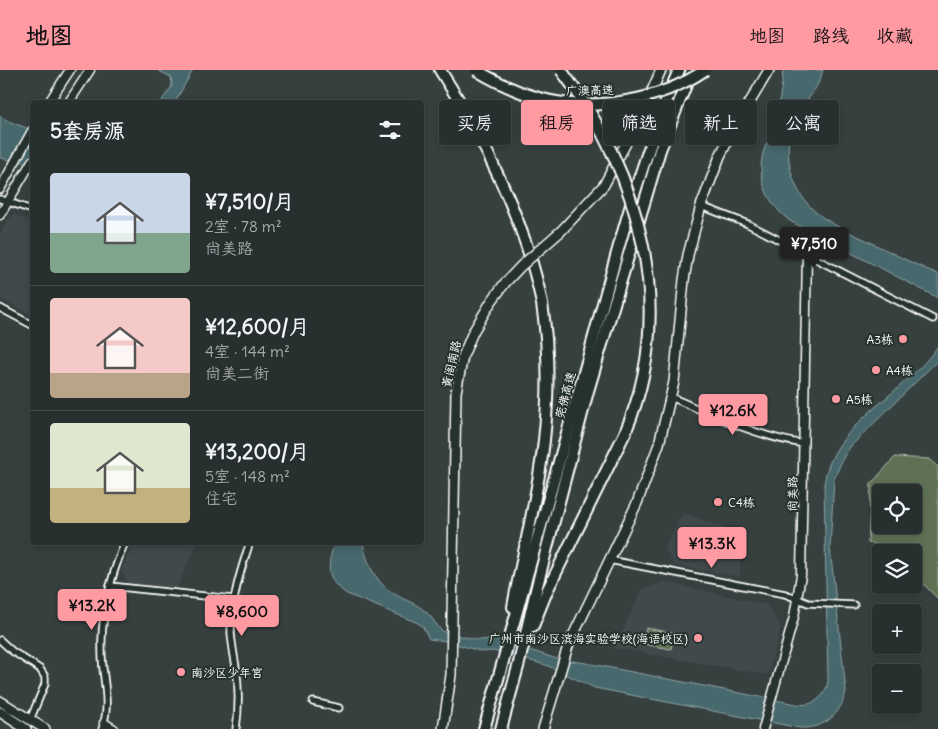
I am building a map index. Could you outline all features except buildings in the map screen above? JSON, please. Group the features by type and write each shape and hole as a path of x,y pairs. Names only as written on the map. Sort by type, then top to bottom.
{"highway":[{"path":"440,70 468,117 498,176 526,249 542,304 547,352 544,440 522,580 484,729"},
{"name":"广澳高速","path":"476,70 509,88 540,99 562,103 596,104 635,100 656,94 705,70"},
{"path":"500,729 542,588 633,414 648,349 650,307 646,256 635,214 618,166 589,109 562,70"},
{"name":"莞佛高速","path":"522,580 625,225 658,121 679,70"},
{"name":"莞佛高速","path":"542,588 588,391 660,150 692,70"}],"main road":[{"name":"黄阁南路","path":"443,729 451,675 456,392 463,356 473,332 490,302 505,283 521,266 561,231 604,184 643,111 661,70"},
{"path":"544,729 568,646 634,510 659,444 674,382 688,255 701,206 710,180 732,132 769,70"},
{"path":"0,701 45,729"},
{"path":"0,712 26,729"}],"street":[{"path":"51,100 70,70"},
{"path":"70,100 90,70"},
{"path":"0,189 30,134"},
{"path":"0,215 3,200 18,184 30,164"},
{"path":"3,200 30,209"},
{"path":"701,206 748,224 933,319"},
{"name":"尚美路","path":"763,729 798,599 802,564 807,254"},
{"path":"0,308 30,324"},
{"path":"671,397 754,433 804,444"},
{"path":"114,729 103,726 107,700 102,638 110,586 124,545"},
{"path":"236,729 238,693 231,634 233,599 249,545"},
{"path":"609,560 785,594 808,603 854,605"},
{"path":"110,586 233,599"},
{"path":"0,640 12,651 40,669 45,677 45,684 30,720"},
{"path":"313,702 338,708"}],"shaded area":[{"path":"14,215 30,220 30,314 0,298 0,234 8,220"},
{"path":"683,513 734,532 741,543 740,577 674,565 665,548"},
{"path":"133,545 196,545 177,588 128,583 121,571"},
{"name":"广州市南沙区滨海实验学校(海语校区)","path":"665,582 767,605 781,627 768,675 614,648 642,590"}],"green space":[{"path":"895,457 929,459 938,467 938,599 922,582 922,544 868,543 871,484"},
{"path":"646,628 674,633 671,649 643,644"}],"water":[{"path":"157,70 193,70 176,100 162,100 172,86 171,77"},
{"path":"783,70 823,70 816,87 807,100 779,100"},
{"path":"0,116 30,129 30,164 0,158"},
{"path":"767,143 767,145 789,145 790,169 798,191 813,209 832,223 938,274 938,298 790,221 770,200 766,191 761,173 763,153"},
{"path":"938,346 938,360 851,446 844,456 834,479 830,548 846,691 844,700 836,714 817,726 800,728 595,688 546,665 493,651 483,652 446,641 429,639 423,627 418,623 347,594 334,583 331,577 329,565 333,545 364,545 370,567 384,586 422,609 446,633 479,640 496,639 557,659 796,704 813,703 821,697 828,681 824,485 830,463 840,444 854,427 924,363"}],"place":[{"name":"A3栋","path":"903,339"},
{"name":"A4栋","path":"876,370"},
{"name":"A5栋","path":"836,399"},
{"name":"C4栋","path":"718,502"},
{"name":"广州市南沙区滨海实验学校(海语校区)","path":"698,638"},
{"name":"南沙区少年宫","path":"181,672"}]}
